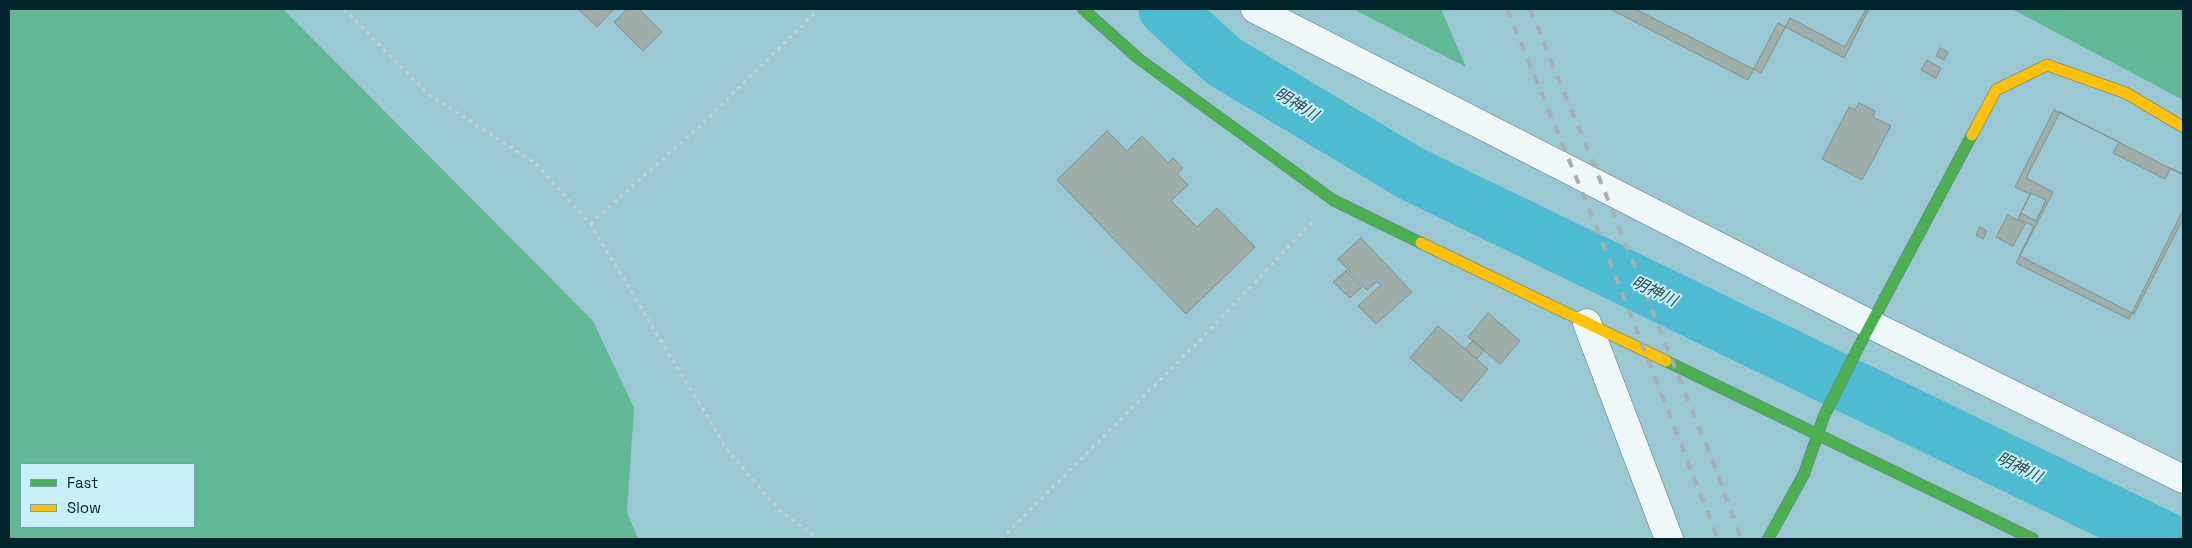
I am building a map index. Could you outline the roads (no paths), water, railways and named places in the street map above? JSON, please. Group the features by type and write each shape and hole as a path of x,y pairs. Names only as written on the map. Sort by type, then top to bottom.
{"street":[{"path":"1083,9 1139,59 1333,200 2033,539"},
{"path":"1255,9 1870,324 2183,479"},
{"path":"1768,539 1804,474 1824,416 1870,324 1996,90 2047,65 2126,92 2183,127"},
{"path":"1587,323 1669,539"}],"waterway":[{"name":"明神川","path":"1166,9 1223,61 1412,174 2165,539"}],"railway":[{"path":"1507,9 1592,216 1718,539"},
{"path":"1530,9 1716,470 1741,539"}]}
